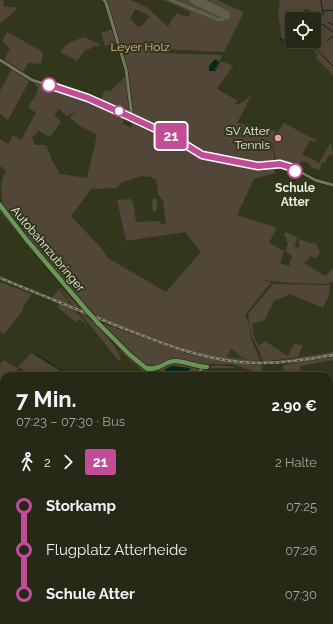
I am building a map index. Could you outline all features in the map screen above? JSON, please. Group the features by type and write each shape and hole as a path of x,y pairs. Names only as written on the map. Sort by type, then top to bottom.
{"highway":[{"name":"Autobahnzubringer","path":"0,205 31,245 82,305 98,323 144,367"},
{"path":"144,367 153,369 167,362 175,361 199,368 207,367"},
{"path":"159,372 158,370 161,366"},
{"path":"144,367 148,372"},
{"path":"144,367 151,372"}],"street":[{"path":"104,0 124,64 132,118"},
{"path":"0,60 32,80 88,98 173,137 196,152 206,156 258,166 280,164 295,169 315,180 333,185"},
{"path":"196,372 199,368"}],"green space":[{"path":"0,0 4,0 3,6 18,8 0,24"},
{"name":"Leyer Holz","path":"105,0 131,0 148,8 168,27 171,20 177,13 188,17 191,12 163,0 169,0 219,21 226,18 228,14 199,0 217,0 244,12 224,52 159,49 158,53 221,55 222,56 213,73 214,74 221,61 233,66 217,89 238,101 234,103 238,105 251,96 237,123 276,131 273,141 275,173 254,179 237,215 275,227 276,229 269,243 284,251 280,263 289,266 292,256 285,251 288,245 286,237 283,236 286,232 298,238 294,246 298,248 300,239 309,243 316,243 320,253 316,258 311,256 304,263 325,276 333,269 333,281 328,284 291,283 262,280 273,283 269,285 245,315 249,323 251,339 260,360 252,360 261,362 238,361 200,355 161,342 97,316 87,306 86,308 0,202 3,202 1,186 6,171 0,166 0,139 8,144 13,135 21,140 36,113 28,107 36,95 38,87 32,81 99,104 105,90 110,91 127,75","holes":["135,9 150,16 143,25 138,27 130,19","59,109 67,116 77,111 70,117 77,124 97,135 87,178 60,174 46,145 35,145 32,137 39,131 50,137 61,122 54,115","124,116 131,119 132,128 123,124","141,176 151,177 156,180 158,194 163,201 166,224 161,224 160,221 136,222 131,199 117,200 126,241 185,232 201,252 166,292 108,258 102,249 71,216 91,189 117,188 121,183","231,349 243,358 249,360 227,357"]},
{"path":"178,0 190,0 223,15 223,18 218,19 178,2"},
{"path":"280,0 333,0 333,75 316,58 317,54 311,48 321,48 321,12 285,12 285,40 282,39 278,15"},
{"path":"113,29 117,43 105,46 101,33"},
{"path":"7,32 40,50 43,54 41,64 28,63 23,72 4,60 10,49 2,41"},
{"path":"83,37 98,43 100,46 94,46 88,50 86,49 77,61 60,52 67,44"},
{"path":"12,68 30,80 8,120 0,114 0,91"},
{"path":"284,123 316,140 315,143 310,140 302,155 307,156 319,163 331,142 333,154 328,156 325,163 322,162 320,170 312,168 309,163 301,161 298,168 288,164 276,162 273,142 275,135"},
{"path":"153,198 157,199 157,210 154,212 152,201"},
{"path":"0,208 57,279 0,212"},
{"path":"0,282 32,294 23,307 23,310 4,334 0,331"},
{"path":"273,284 330,285 329,295 323,308 290,294 274,301 264,321 252,323 254,338 259,346 265,341 288,356 294,344 297,343 299,345 303,345 298,357 268,361 276,361 333,352 333,355 303,360 262,363 264,361 262,360 259,350 252,338 248,314"},
{"path":"60,287 81,309 74,307"},
{"path":"59,289 72,306 52,298"},
{"path":"59,304 76,311 76,313 88,326 79,319 76,322 57,307"},
{"path":"80,313 98,326 115,347 121,360 118,360"},
{"path":"99,322 191,355 226,362 261,365 263,372 256,372 232,364 212,363 202,365 180,360 148,367"},
{"path":"115,342 147,372 144,372 121,352"},
{"path":"31,353 62,372 26,372 20,367 16,372 0,372 0,364 4,360 17,368"},
{"path":"333,357 333,360 300,366 300,372 284,372 283,365"},
{"path":"175,362 198,368 198,370 196,372 159,372 160,368"},
{"path":"215,365 235,367 210,368 204,372 201,372"}],"shaded area":[{"path":"215,59 219,62 214,71 209,71 209,66"},
{"path":"174,366 190,369 188,372 164,372 169,367"}],"waterway":[{"path":"321,0 323,15"},
{"path":"302,12 307,10 312,12"},
{"path":"323,11 333,10"},
{"path":"328,22 333,25"},
{"path":"321,23 333,32"},
{"path":"327,41 333,36"},
{"path":"281,39 317,50"},
{"path":"319,52 333,66"},
{"path":"37,355 64,372"}],"taxiway":[{"path":"171,0 219,20 223,19 226,15"}],"runway":[{"path":"195,0 226,15"}],"railway":[{"path":"0,278 146,337 176,348 208,357 240,362 275,363 333,355"}],"bus line":[{"name":"21","path":"49,85 88,98 126,115 173,137 202,155 258,166 280,164 290,167 295,171"}],"place":[{"name":"SV Atter Tennis","path":"278,138"},
{"name":"Schule Atter","path":"295,171"}]}
